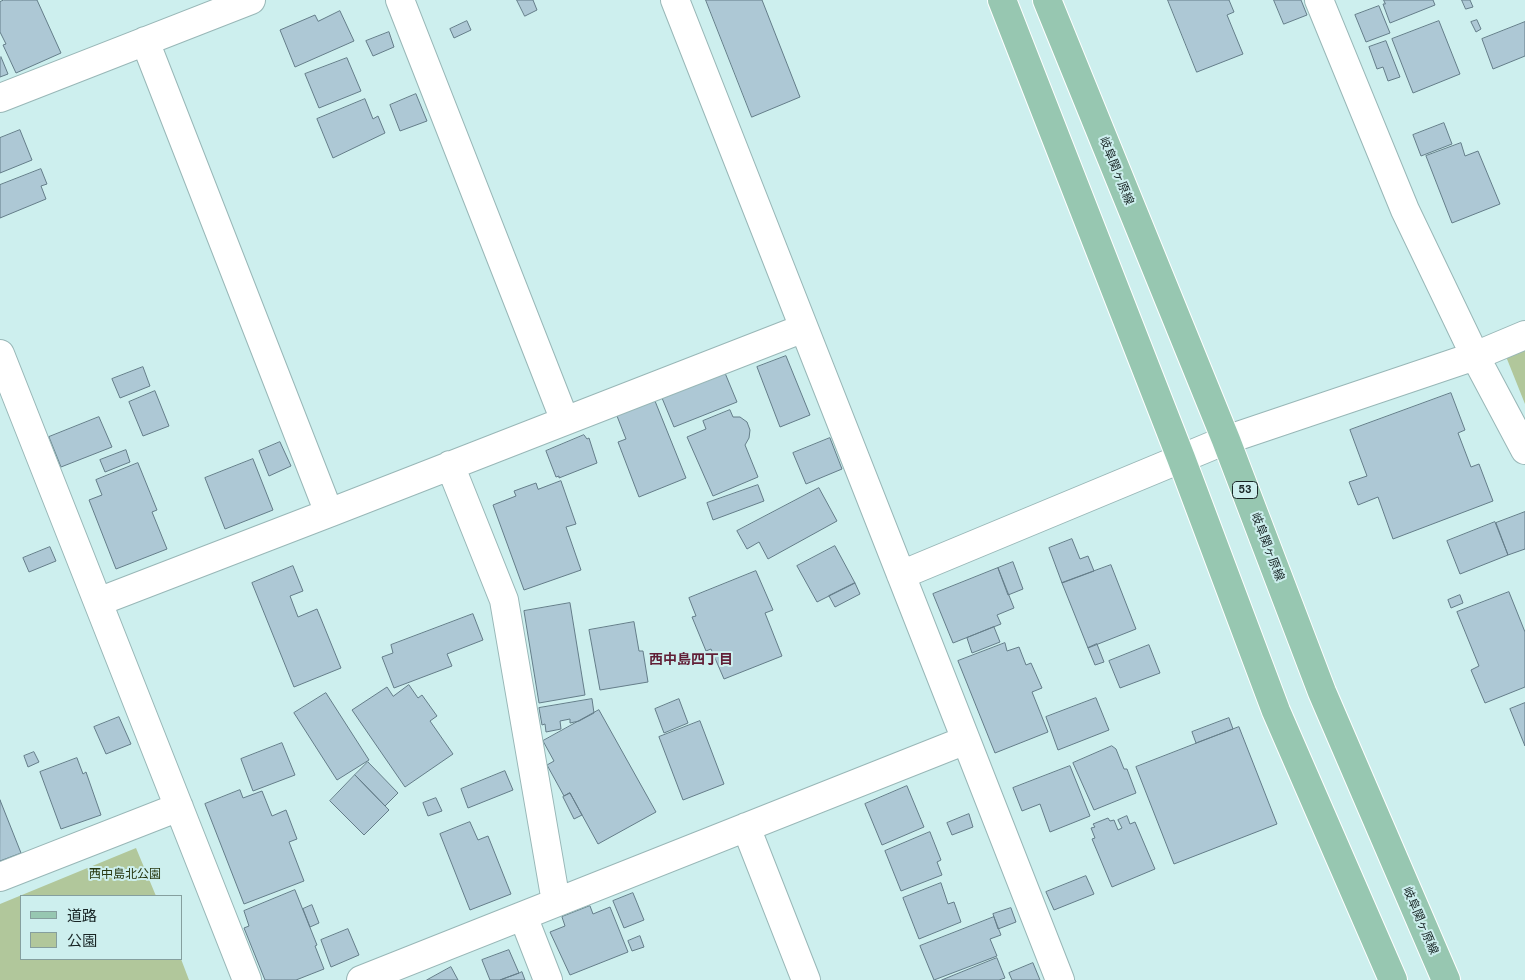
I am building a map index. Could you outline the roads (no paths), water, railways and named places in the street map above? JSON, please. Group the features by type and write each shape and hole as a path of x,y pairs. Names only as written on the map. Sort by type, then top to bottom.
{"main road":[{"path":"1002,0 1181,458 1276,711 1392,980"},
{"name":"岐阜関ヶ原線","path":"1047,0 1226,440 1322,692 1446,980"}],"street":[{"path":"0,98 251,0"},
{"path":"400,0 565,421"},
{"path":"675,0 1060,980"},
{"path":"1319,0 1405,210 1475,356 1525,450"},
{"path":"145,41 329,513"},
{"path":"98,602 804,328"},
{"path":"901,575 1226,440 1475,356 1525,335"},
{"path":"0,354 247,980"},
{"path":"450,465 504,600 556,902"},
{"path":"361,980 966,740"},
{"path":"0,878 179,807"},
{"path":"746,827 806,980"},
{"path":"523,916 548,980"}],"district":[{"name":"西中島四丁目","path":"691,660"}],"park label":[{"name":"西中島北公園","path":"125,875"}]}
